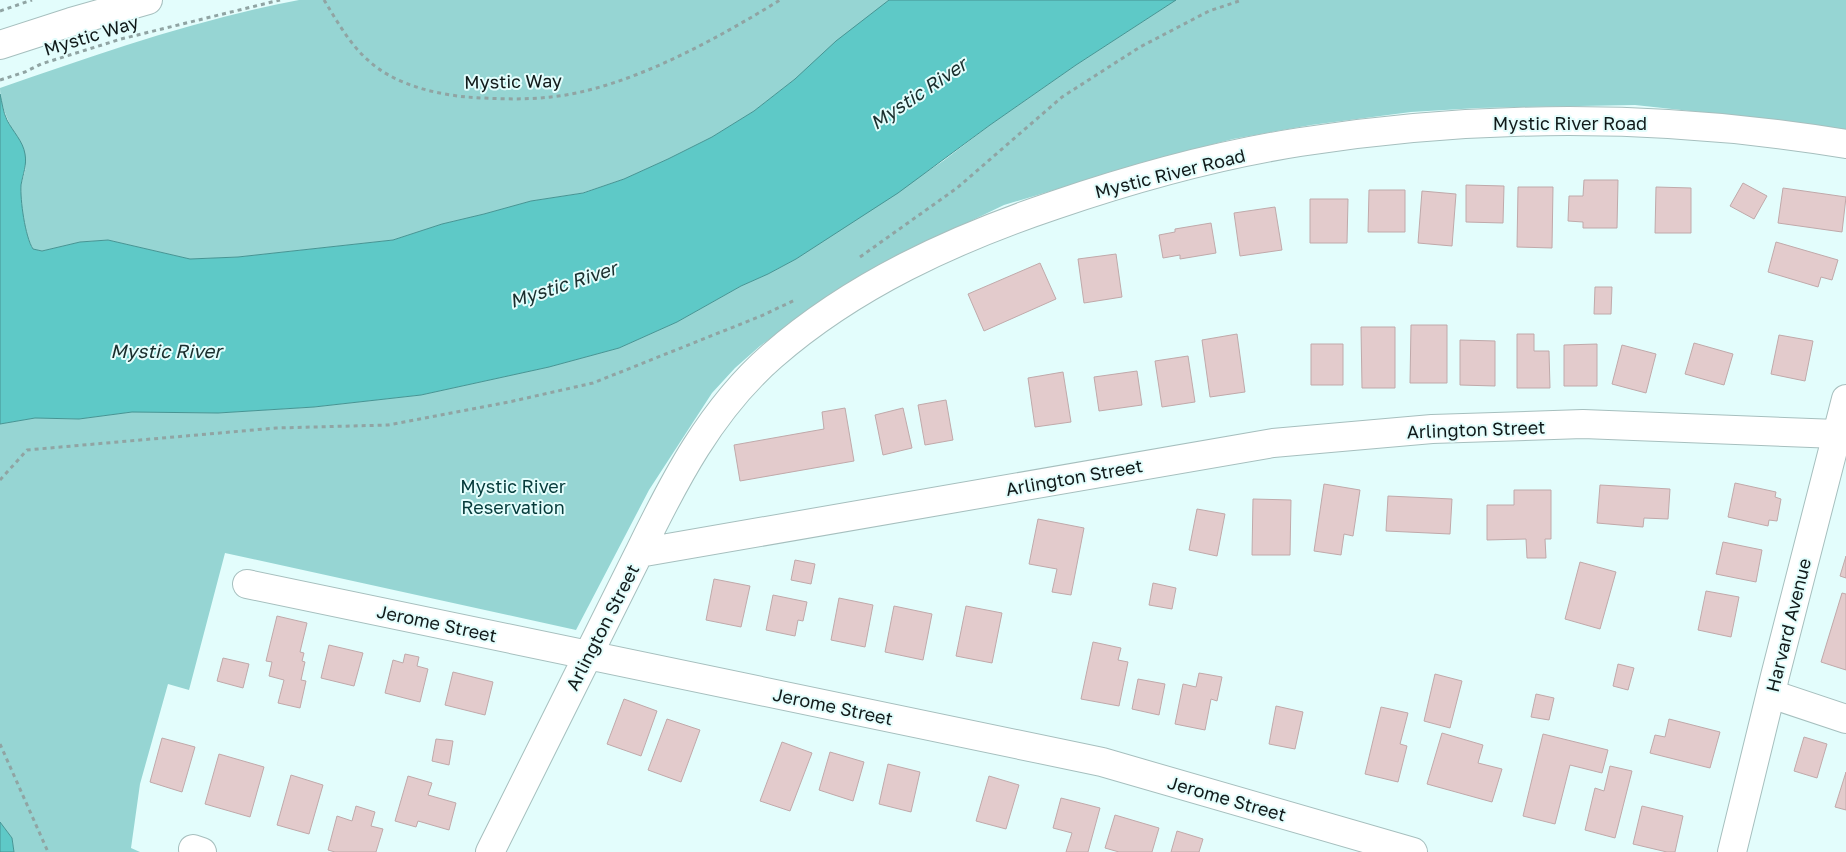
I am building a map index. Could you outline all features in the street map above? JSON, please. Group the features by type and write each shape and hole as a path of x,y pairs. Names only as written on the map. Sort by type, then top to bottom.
{"street":[{"path":"7,42 148,0"},
{"name":"Mystic River Road","path":"639,553 695,447 726,403 771,356 823,316 880,279 1008,221 1149,176 1212,160 1298,142 1446,125 1576,121 1645,122 1801,136 1846,144"},
{"name":"Harvard Avenue","path":"1732,852 1771,694 1842,436 1846,399"},
{"name":"Arlington Street","path":"490,852 639,553 1273,443 1432,429 1583,424 1842,436"},
{"name":"Jerome Street","path":"247,584 1102,762 1413,852"},
{"path":"1771,694 1846,719"}],"path":[{"path":"2,10 32,0"},
{"name":"Mystic Way","path":"0,80 25,72 41,64 121,39 280,0"},
{"name":"Mystic Way","path":"324,0 360,52 370,62 390,75 414,86 447,95 482,98 551,97 603,86 632,77 724,34 780,0"},
{"path":"857,260 957,188 1062,97 1140,46 1209,11 1242,0"},
{"path":"0,480 27,450 276,428 388,425 509,402 593,383 761,316 802,297"},
{"path":"0,744 48,852"}],"green space":[{"path":"299,0 889,0 754,111 712,137 668,159 624,179 582,193 531,201 442,224 393,240 238,257 190,259 108,240 80,242 42,251 33,249 25,227 21,200 21,186 25,172 25,163 3,107 0,88 185,27"},
{"name":"Mystic River Reservation","path":"1176,0 1846,0 1846,132 1635,105 1478,108 1411,112 1311,125 1233,139 1164,157 1004,205 923,244 837,290 760,346 735,368 712,393 649,490 576,630 225,553 189,690 168,684 140,784 131,848 140,852 14,852 12,838 0,822 0,424 35,418 79,419 132,412 218,413 314,407 421,395 549,367 619,348 677,322 741,286 796,259 943,161 990,125 1076,65"}],"water":[{"name":"Mystic River","path":"889,0 1176,0 1076,65 898,193 796,259 741,286 677,322 619,348 549,367 421,395 314,407 218,413 132,412 79,419 35,418 0,424 0,94 9,124 24,149 25,166 21,185 21,199 25,227 33,249 42,251 80,242 108,240 190,259 238,257 393,240 442,224 531,201 583,193 624,179 712,137 754,111 795,79 836,41"},
{"path":"0,822 12,838 14,852 0,852"}],"building":[{"path":"1584,180 1618,180 1617,228 1583,228 1583,222 1568,221 1569,196 1583,196"},
{"path":"1743,183 1767,196 1754,219 1730,206"},
{"path":"1466,185 1504,186 1503,223 1466,222"},
{"path":"1518,187 1553,187 1552,248 1517,247"},
{"path":"1656,187 1691,188 1691,233 1655,233"},
{"path":"1783,188 1846,197 1842,232 1778,223"},
{"path":"1369,190 1405,190 1405,232 1368,232"},
{"path":"1422,191 1456,194 1452,246 1418,243"},
{"path":"1310,199 1348,199 1347,243 1310,243"},
{"path":"1275,207 1282,250 1240,256 1234,213"},
{"path":"1211,223 1216,253 1180,259 1180,255 1163,258 1159,235 1175,232 1175,229"},
{"path":"1776,242 1838,260 1832,280 1821,277 1818,287 1768,272"},
{"path":"1116,254 1122,297 1084,303 1078,259"},
{"path":"1040,263 1056,299 984,331 968,294"},
{"path":"1595,287 1612,287 1611,314 1594,314"},
{"path":"1411,325 1447,325 1447,383 1410,383"},
{"path":"1361,327 1395,327 1395,388 1362,388"},
{"path":"1237,334 1245,392 1210,397 1202,340"},
{"path":"1517,334 1534,334 1534,351 1549,351 1550,388 1517,388"},
{"path":"1779,335 1813,341 1805,381 1771,374"},
{"path":"1460,340 1495,341 1495,386 1460,385"},
{"path":"1694,343 1733,354 1724,385 1685,374"},
{"path":"1311,344 1343,344 1343,385 1311,385"},
{"path":"1597,344 1597,386 1564,386 1564,345"},
{"path":"1622,345 1656,354 1646,393 1612,384"},
{"path":"1188,356 1195,402 1162,407 1155,361"},
{"path":"1137,371 1142,405 1099,411 1094,377"},
{"path":"1063,372 1071,422 1035,427 1028,378"},
{"path":"946,400 953,440 925,445 918,405"},
{"path":"845,408 854,461 740,481 734,445 824,429 822,412"},
{"path":"903,408 912,448 883,455 875,415"},
{"path":"1735,483 1776,492 1775,497 1781,499 1777,521 1769,520 1768,526 1728,517"},
{"path":"1324,484 1360,490 1353,536 1344,534 1341,555 1314,551"},
{"path":"1600,485 1670,489 1668,519 1644,518 1643,527 1597,523"},
{"path":"1514,490 1551,490 1551,539 1545,539 1546,558 1527,558 1526,539 1487,540 1487,505 1514,505"},
{"path":"1388,496 1452,499 1450,534 1386,531"},
{"path":"1253,499 1291,500 1290,555 1252,555"},
{"path":"1197,509 1225,514 1217,556 1189,550"},
{"path":"1038,519 1084,528 1071,595 1052,592 1057,569 1029,564"},
{"path":"1723,542 1762,550 1756,582 1716,574"},
{"path":"1846,556 1846,578 1840,576"},
{"path":"795,560 815,564 811,584 791,580"},
{"path":"1580,562 1616,572 1600,629 1565,619"},
{"path":"714,579 750,586 741,627 706,620"},
{"path":"1153,583 1176,588 1172,609 1149,605"},
{"path":"1706,591 1739,597 1731,637 1698,630"},
{"path":"1842,593 1846,594 1846,670 1821,662"},
{"path":"773,595 807,602 803,621 798,620 795,636 766,630"},
{"path":"839,598 873,605 865,647 831,640"},
{"path":"894,606 932,614 923,660 885,652"},
{"path":"966,606 1002,613 992,663 956,656"},
{"path":"277,616 307,623 300,652 304,653 302,661 305,662 301,680 306,681 300,708 278,703 284,680 269,676 272,662 266,661"},
{"path":"1093,642 1121,648 1118,660 1128,662 1119,706 1081,699"},
{"path":"329,645 363,653 354,686 321,678"},
{"path":"405,654 419,657 417,666 428,669 420,702 385,693 393,660 403,663"},
{"path":"223,658 249,664 243,688 217,681"},
{"path":"1618,664 1634,668 1628,690 1613,686"},
{"path":"453,672 493,682 485,715 445,705"},
{"path":"1199,673 1222,677 1217,701 1211,699 1205,730 1175,724 1183,684 1196,687"},
{"path":"1435,674 1462,681 1450,728 1424,721"},
{"path":"1138,679 1165,684 1159,715 1132,709"},
{"path":"1536,694 1554,698 1549,720 1531,717"},
{"path":"624,699 657,711 641,756 607,744"},
{"path":"1276,706 1303,712 1295,749 1269,744"},
{"path":"1381,707 1408,713 1400,744 1407,746 1398,782 1365,774"},
{"path":"667,719 700,730 681,782 648,770"},
{"path":"1669,719 1720,732 1710,768 1650,753 1655,735 1665,737"},
{"path":"1442,733 1483,745 1478,763 1502,769 1492,802 1427,784"},
{"path":"1543,734 1608,750 1602,773 1570,765 1555,824 1523,816"},
{"path":"1804,737 1827,744 1817,778 1794,771"},
{"path":"162,738 195,747 182,792 150,782"},
{"path":"436,739 453,741 449,765 432,761"},
{"path":"782,742 812,753 790,811 760,801"},
{"path":"830,752 864,762 853,801 819,790"},
{"path":"219,754 264,767 250,817 205,804"},
{"path":"888,764 920,772 911,812 879,804"},
{"path":"1610,766 1632,771 1615,838 1585,830 1595,788 1604,791"},
{"path":"1846,772 1846,810 1835,807"},
{"path":"291,775 323,785 309,834 277,825"},
{"path":"408,776 432,783 428,795 456,803 449,830 418,821 416,827 395,821"},
{"path":"989,776 1019,785 1006,829 976,821"},
{"path":"1061,798 1100,808 1088,852 1066,852 1072,833 1053,828"},
{"path":"356,806 375,812 371,826 383,829 376,852 335,852 328,850 337,816 352,821"},
{"path":"1642,806 1683,816 1675,852 1633,844"},
{"path":"1115,815 1159,828 1152,852 1119,852 1105,848"},
{"path":"1177,831 1203,839 1199,852 1171,852"}]}
